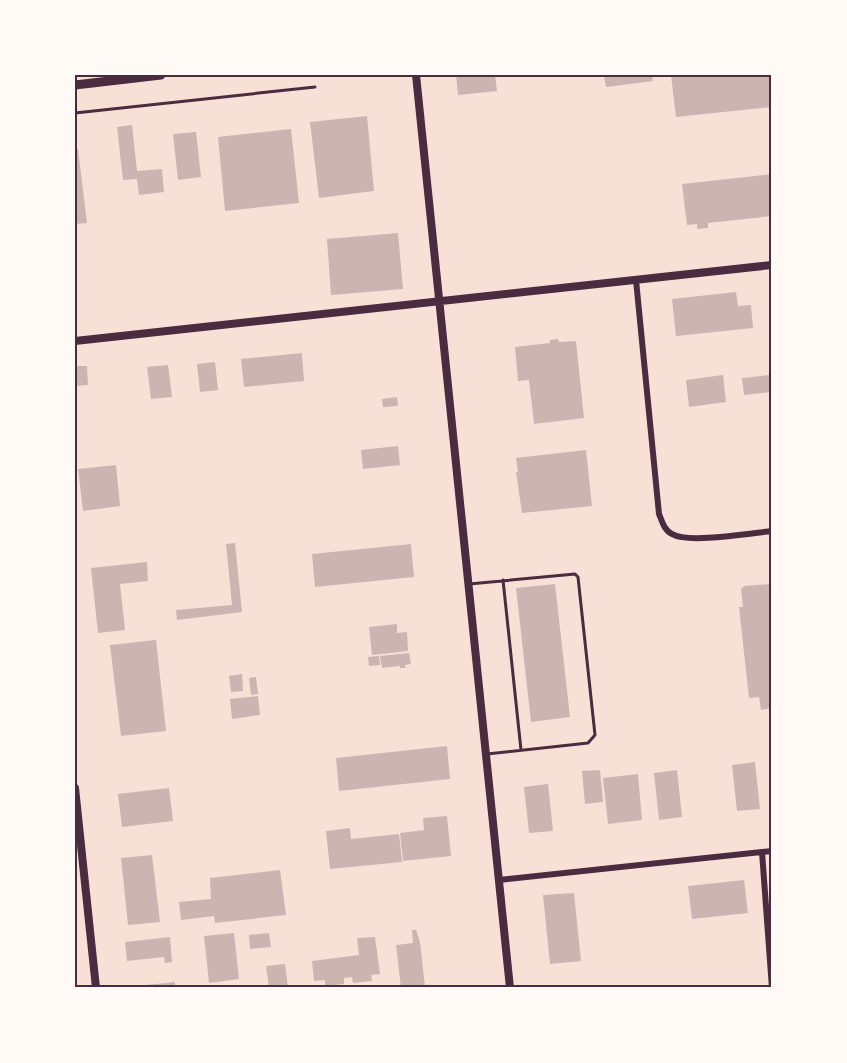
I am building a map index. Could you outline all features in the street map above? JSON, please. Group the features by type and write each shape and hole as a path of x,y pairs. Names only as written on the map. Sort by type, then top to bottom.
{"main road":[{"path":"75,85 161,75"}],"street":[{"path":"416,75 441,300 510,988"},
{"path":"75,341 772,265"},
{"path":"636,280 659,514 666,530 682,538 772,531"},
{"path":"75,788 96,988"},
{"path":"499,880 772,851"},
{"path":"762,852 772,988"}],"lane":[{"path":"75,113 315,87"},
{"path":"469,584 569,573 578,577 595,735 588,743 486,754"},
{"path":"503,580 521,750"}],"building":[{"path":"456,75 495,75 497,91 458,95"},
{"path":"604,75 652,75 653,81 606,87"},
{"path":"671,75 772,75 772,107 676,117"},
{"path":"367,116 374,191 319,198 310,122"},
{"path":"132,125 137,171 162,169 164,192 139,195 137,179 123,180 117,127"},
{"path":"291,129 299,203 225,211 218,137"},
{"path":"196,132 201,177 178,180 173,134"},
{"path":"75,149 78,149 87,223 75,224"},
{"path":"772,174 772,216 708,223 708,228 697,229 697,224 687,225 682,184"},
{"path":"398,233 403,289 331,295 327,239"},
{"path":"736,292 738,306 751,305 753,328 676,336 672,299"},
{"path":"558,339 559,342 576,341 584,418 534,424 529,380 518,381 515,347 550,343 550,340"},
{"path":"302,353 304,381 244,387 241,359"},
{"path":"215,362 218,390 200,392 197,364"},
{"path":"168,365 172,397 151,399 147,367"},
{"path":"75,366 87,366 88,385 75,386"},
{"path":"723,375 726,402 689,407 686,380"},
{"path":"770,375 772,392 744,395 742,378"},
{"path":"397,397 398,406 383,407 382,399"},
{"path":"398,446 400,465 363,469 361,450"},
{"path":"586,450 592,506 522,513 516,458"},
{"path":"116,465 120,506 83,511 78,469"},
{"path":"235,543 242,612 177,620 176,610 232,605 226,544"},
{"path":"411,544 414,577 315,587 312,554"},
{"path":"147,562 148,581 120,584 125,630 98,633 91,568"},
{"path":"555,584 570,717 531,722 516,588"},
{"path":"772,584 772,708 761,710 759,697 749,698 739,607 743,607 741,589 744,586"},
{"path":"397,624 397,633 407,632 408,651 372,655 369,627"},
{"path":"156,640 166,731 121,736 110,645"},
{"path":"409,653 411,664 405,665 405,668 400,668 400,666 382,668 380,656"},
{"path":"379,656 380,665 369,666 368,657"},
{"path":"242,674 243,691 231,692 229,676"},
{"path":"256,677 258,694 251,695 249,678"},
{"path":"258,696 260,715 232,719 230,699"},
{"path":"447,746 450,779 339,791 336,758"},
{"path":"755,762 760,809 737,811 732,765"},
{"path":"600,770 603,802 585,804 582,771"},
{"path":"677,770 682,817 659,820 654,773"},
{"path":"638,774 642,820 608,824 603,778"},
{"path":"548,784 553,831 529,833 524,787"},
{"path":"169,788 173,821 122,827 118,794"},
{"path":"447,816 451,856 403,861 400,833 424,830 423,818"},
{"path":"350,828 351,839 399,834 402,862 330,869 326,831"},
{"path":"152,855 160,922 128,925 121,858"},
{"path":"280,870 286,915 215,923 214,916 181,920 179,902 211,899 210,878"},
{"path":"744,880 748,913 692,919 688,886"},
{"path":"574,893 581,961 550,964 543,895"},
{"path":"412,930 416,930 420,942 425,987 401,988 396,945 413,943"},
{"path":"234,933 239,979 209,983 204,936"},
{"path":"269,933 271,947 250,949 249,935"},
{"path":"170,937 172,962 165,963 164,957 127,961 125,942"},
{"path":"375,937 380,974 371,975 372,981 353,983 352,977 344,978 344,984 325,986 325,980 314,981 312,961 359,955 357,938"},
{"path":"285,964 288,988 269,988 266,966"},
{"path":"175,982 175,988 137,988 137,986"}]}
